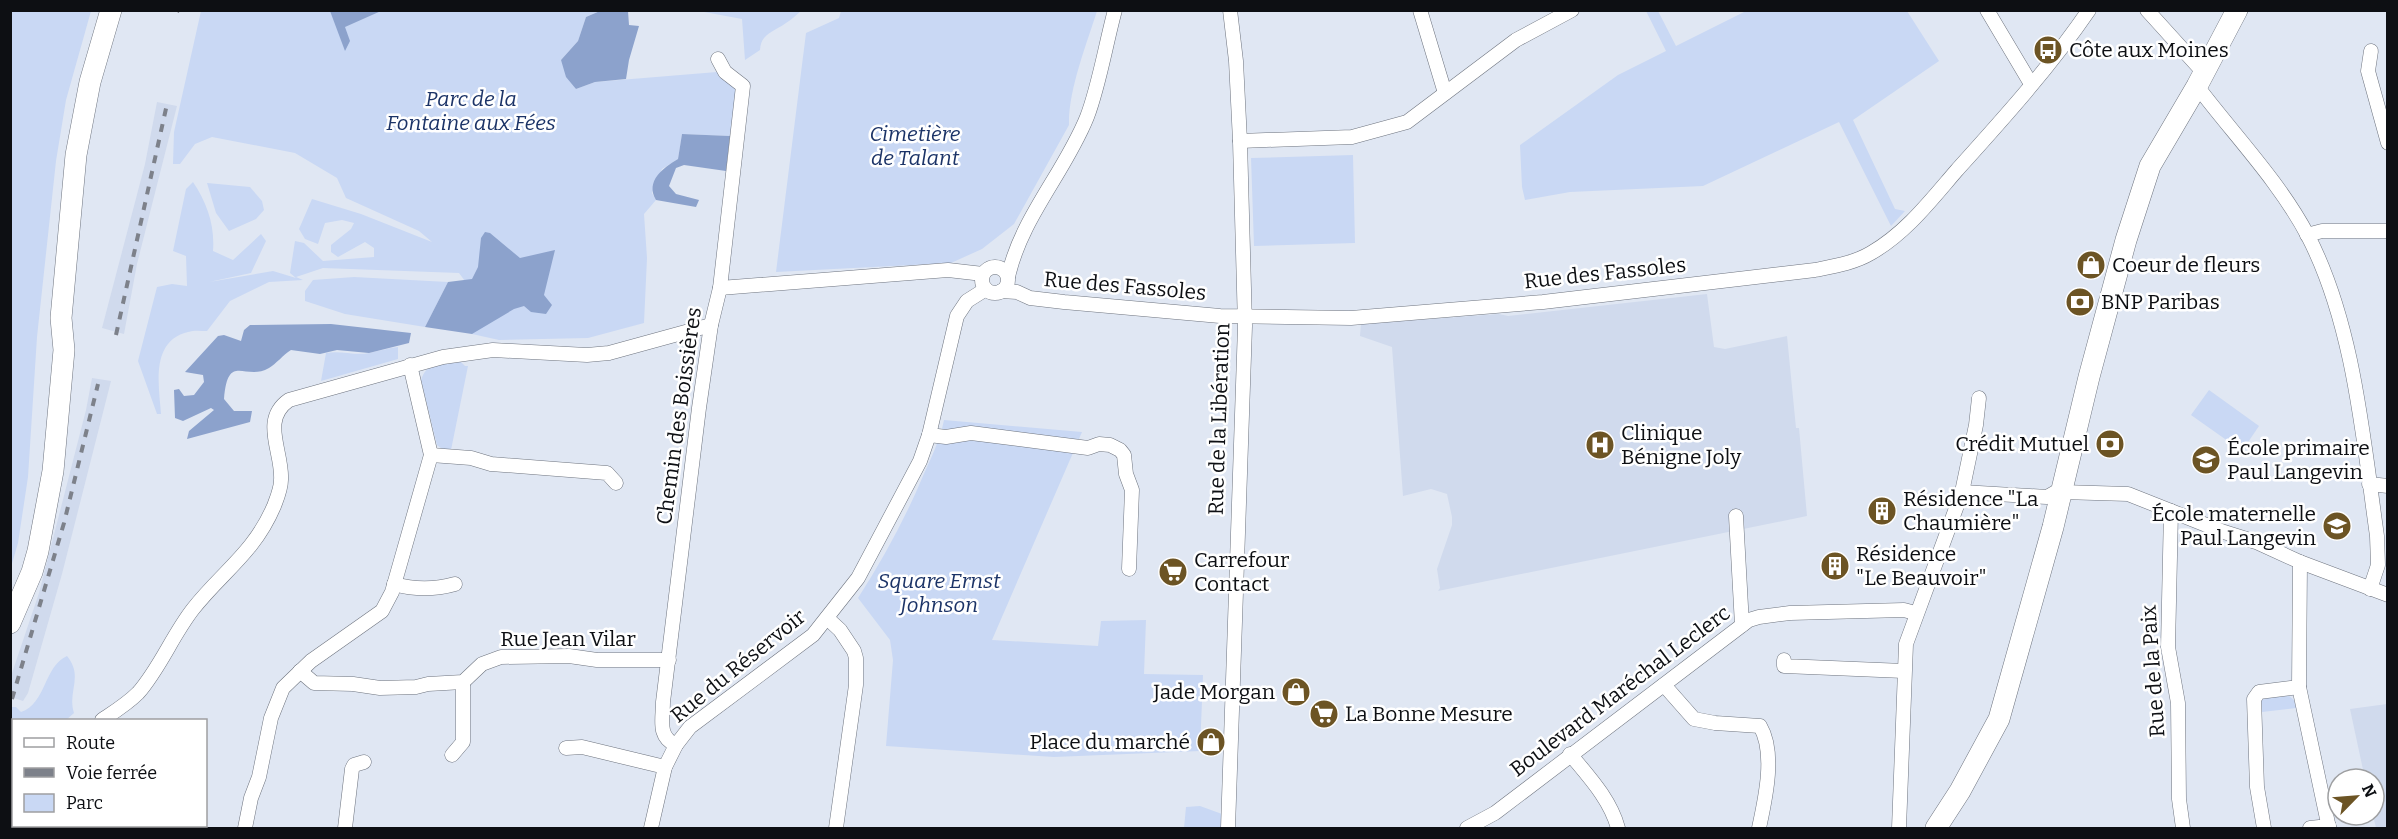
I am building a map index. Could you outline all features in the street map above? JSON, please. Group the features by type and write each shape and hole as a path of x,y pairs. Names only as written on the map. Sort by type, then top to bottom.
{"main road":[{"path":"10,623 28,583 38,551 53,471 58,352 76,155 90,82 111,10"},
{"path":"1936,828 1960,791 1999,719 2062,492 2126,240 2150,166 2201,80 2237,10"}],"street":[{"path":"1006,282 1004,270 996,267 988,268 983,274 982,282 986,289 993,292 1006,282 1023,234 1087,117 1115,10"},
{"name":"Rue de la Libération","path":"1228,828 1245,326 1240,141 1236,61 1230,10"},
{"path":"1420,10 1445,93"},
{"path":"1240,141 1352,137 1407,122 1516,40 1572,10"},
{"path":"1987,10 2031,84"},
{"name":"Rue des Fassoles","path":"1006,282 1017,292 1030,298 1064,302 1243,317 1351,318 1543,302 1815,270 1848,264 1870,254 1903,230 2031,84 2089,10"},
{"path":"2147,10 2201,80 2280,193 2307,235 2325,272 2348,349 2369,484 2378,552 2378,565 2370,589"},
{"path":"2371,51 2368,71 2388,142"},
{"name":"Chemin des Boissières","path":"676,745 668,742 662,733 663,702 699,408 711,326 720,288 743,86 725,72 718,58"},
{"path":"2307,235 2322,231 2388,231"},
{"path":"996,267 1001,258 1023,234"},
{"path":"720,288 948,270 983,274"},
{"name":"Rue du Réservoir","path":"651,828 665,767 676,745 690,727 813,635 858,578 921,461 957,316 967,301 986,289"},
{"path":"103,719 138,693 186,618 215,584 239,561 257,538 274,505 281,481 274,422 283,404 294,398 443,357 515,349 587,355 609,353 711,326"},
{"path":"245,828 251,798 259,777 274,706 283,688 311,661 382,611 389,600 431,455 410,365"},
{"path":"1899,828 1906,644 1915,613 1962,492 1976,425 1979,398"},
{"path":"929,435 946,437 970,433 1088,448 1099,444 1110,445 1120,450 1124,455 1125,474 1132,490 1130,569"},
{"path":"431,455 471,458 491,464 607,473 616,483"},
{"path":"2369,484 2388,486"},
{"path":"1962,492 2047,497 2062,492 2128,494 2224,532 2256,542 2300,562 2388,596"},
{"name":"Rue de la Paix","path":"2171,511 2168,647 2178,703 2179,799 2183,828"},
{"path":"1736,516 1742,625"},
{"path":"2300,562 2299,687 2326,813"},
{"path":"394,584 408,588 436,589 455,584"},
{"name":"Boulevard Maréchal Leclerc","path":"1467,828 1495,813 1742,625 1759,617 1790,614 1904,610 1915,613"},
{"path":"827,618 840,630 856,658 856,685 836,828"},
{"name":"Rue Jean Vilar","path":"463,682 482,664 501,657 569,656 597,660 669,660"},
{"path":"1784,660 1784,666 1904,671"},
{"path":"300,671 314,683 353,684 380,688 463,682 463,742 452,755"},
{"path":"1664,685 1694,719 1760,726 1767,748 1768,780 1759,828"},
{"path":"2264,828 2257,787 2254,699 2259,692 2299,687"},
{"path":"566,748 582,747 665,767"},
{"path":"1570,754 1602,794 1611,808 1618,828"},
{"path":"345,828 352,769 354,765 364,762"},
{"path":"2310,828 2329,827"}],"shaded area":[{"path":"330,10 381,11 345,27 350,41 345,51"},
{"path":"600,11 628,11 629,25 639,26 626,79 595,82 576,89 566,77 561,60 578,41 586,17"},
{"path":"157,102 177,106 137,264 124,334 102,328 145,164"},
{"path":"682,134 730,136 726,171 684,165 676,168 669,186 676,194 699,200 696,207 656,200 653,193 657,176 678,159"},
{"path":"485,232 490,233 520,258 555,250 544,295 552,305 546,314 531,312 524,306 514,309 472,334 425,327 448,282 472,279 478,267 481,238"},
{"name":"Clinique Bénigne Joly","path":"1707,294 1714,347 1725,349 1787,336 1807,516 1438,591 1440,588 1437,569 1452,525 1447,494 1431,489 1403,496 1392,347 1360,336 1361,324 1499,314 1508,316"},
{"path":"331,324 411,333 409,343 369,353 337,350 320,354 291,350 269,368 252,372 234,372 229,376 226,384 224,399 234,411 252,411 250,422 187,439 189,431 214,410 211,408 183,421 175,418 174,390 179,389 184,396 194,395 204,382 203,375 185,372 218,336 224,335 241,341 244,330 250,325"},
{"path":"92,378 111,381 62,574 28,693 23,701 11,697 11,676 39,593 86,410"},
{"path":"2387,704 2387,828 2376,827 2386,827 2386,767 2362,767 2350,709"}],"green space":[{"path":"11,10 91,11 66,100 56,161 37,337 28,477 18,543 11,567"},
{"name":"Parc de la Fontaine aux Fées","path":"201,11 600,11 586,17 578,41 561,60 576,89 595,82 717,72 734,86 737,93 730,136 682,134 678,159 662,169 652,193 656,200 644,214 647,258 644,323 588,338 499,340 472,334 473,302 469,288 459,273 323,268 296,277 303,280 269,282 230,301 207,331 190,331 176,337 167,345 162,355 159,378 161,414 157,414 138,361 157,287 172,284 187,286 186,256 173,251 186,189 193,182 209,215 213,232 213,251 233,260 261,234 266,241 251,273 209,282 273,271 296,278 290,273 295,241 304,243 323,261 374,257 374,248 365,242 338,257 331,252 331,245 351,229 354,223 342,220 325,223 318,244 305,239 299,229 312,199 361,214 432,242 419,231 346,198 337,178 295,153 212,137 195,144 180,164 173,164 174,132"},
{"path":"699,11 801,11 766,36 760,50 745,60 742,19"},
{"name":"Cimetière de Talant","path":"841,11 1097,11 1075,82 1069,125 1014,224 982,249 951,263 776,272 806,33 839,18"},
{"path":"1646,11 1658,11 1676,46 1746,11 1907,11 1939,61 1853,120 1895,209 1905,211 1891,226 1839,122 1703,186 1570,192 1525,200 1522,187 1520,145 1618,75 1666,51"},
{"path":"1353,155 1355,243 1254,246 1251,158"},
{"path":"207,183 250,187 262,201 264,210 256,219 229,231 216,213"},
{"path":"354,277 448,282 425,327 345,314 305,301 305,291 313,280"},
{"path":"398,347 398,359 321,381 326,353 364,354"},
{"path":"461,362 468,366 451,450 442,449 437,445 421,380 427,369 432,366"},
{"path":"2209,390 2259,426 2242,451 2191,415"},
{"name":"Square Ernst Johnson","path":"944,420 1082,432 992,640 1098,646 1101,621 1146,620 1144,674 1203,675 1200,751 1054,757 886,746 893,660 890,640 858,598 909,508 935,449"},
{"path":"67,656 72,664 75,677 72,698 74,713 67,719 12,719 11,781 11,707 16,707 21,712 29,708 36,701 59,661"},
{"path":"2289,696 2294,700 2296,708 2262,712 2261,698"},
{"path":"1200,806 1222,814 1221,828 1184,828 1186,807"}],"railway":[{"path":"116,335 167,104"},
{"path":"12,699 64,523 98,384"}],"place":[{"name":"Côte aux Moines","path":"2048,50"},
{"name":"Coeur de fleurs","path":"2091,265"},
{"name":"BNP Paribas","path":"2080,302"},
{"name":"Crédit Mutuel","path":"2110,444"},
{"name":"Clinique Bénigne Joly","path":"1600,445"},
{"name":"École primaire Paul Langevin","path":"2206,460"},
{"name":"Résidence \"La Chaumière\"","path":"1882,511"},
{"name":"École maternelle Paul Langevin","path":"2337,526"},
{"name":"Résidence \"Le Beauvoir\"","path":"1835,566"},
{"name":"Carrefour Contact","path":"1173,572"},
{"name":"Jade Morgan","path":"1296,692"},
{"name":"La Bonne Mesure","path":"1324,714"},
{"name":"Place du marché","path":"1211,742"}]}
